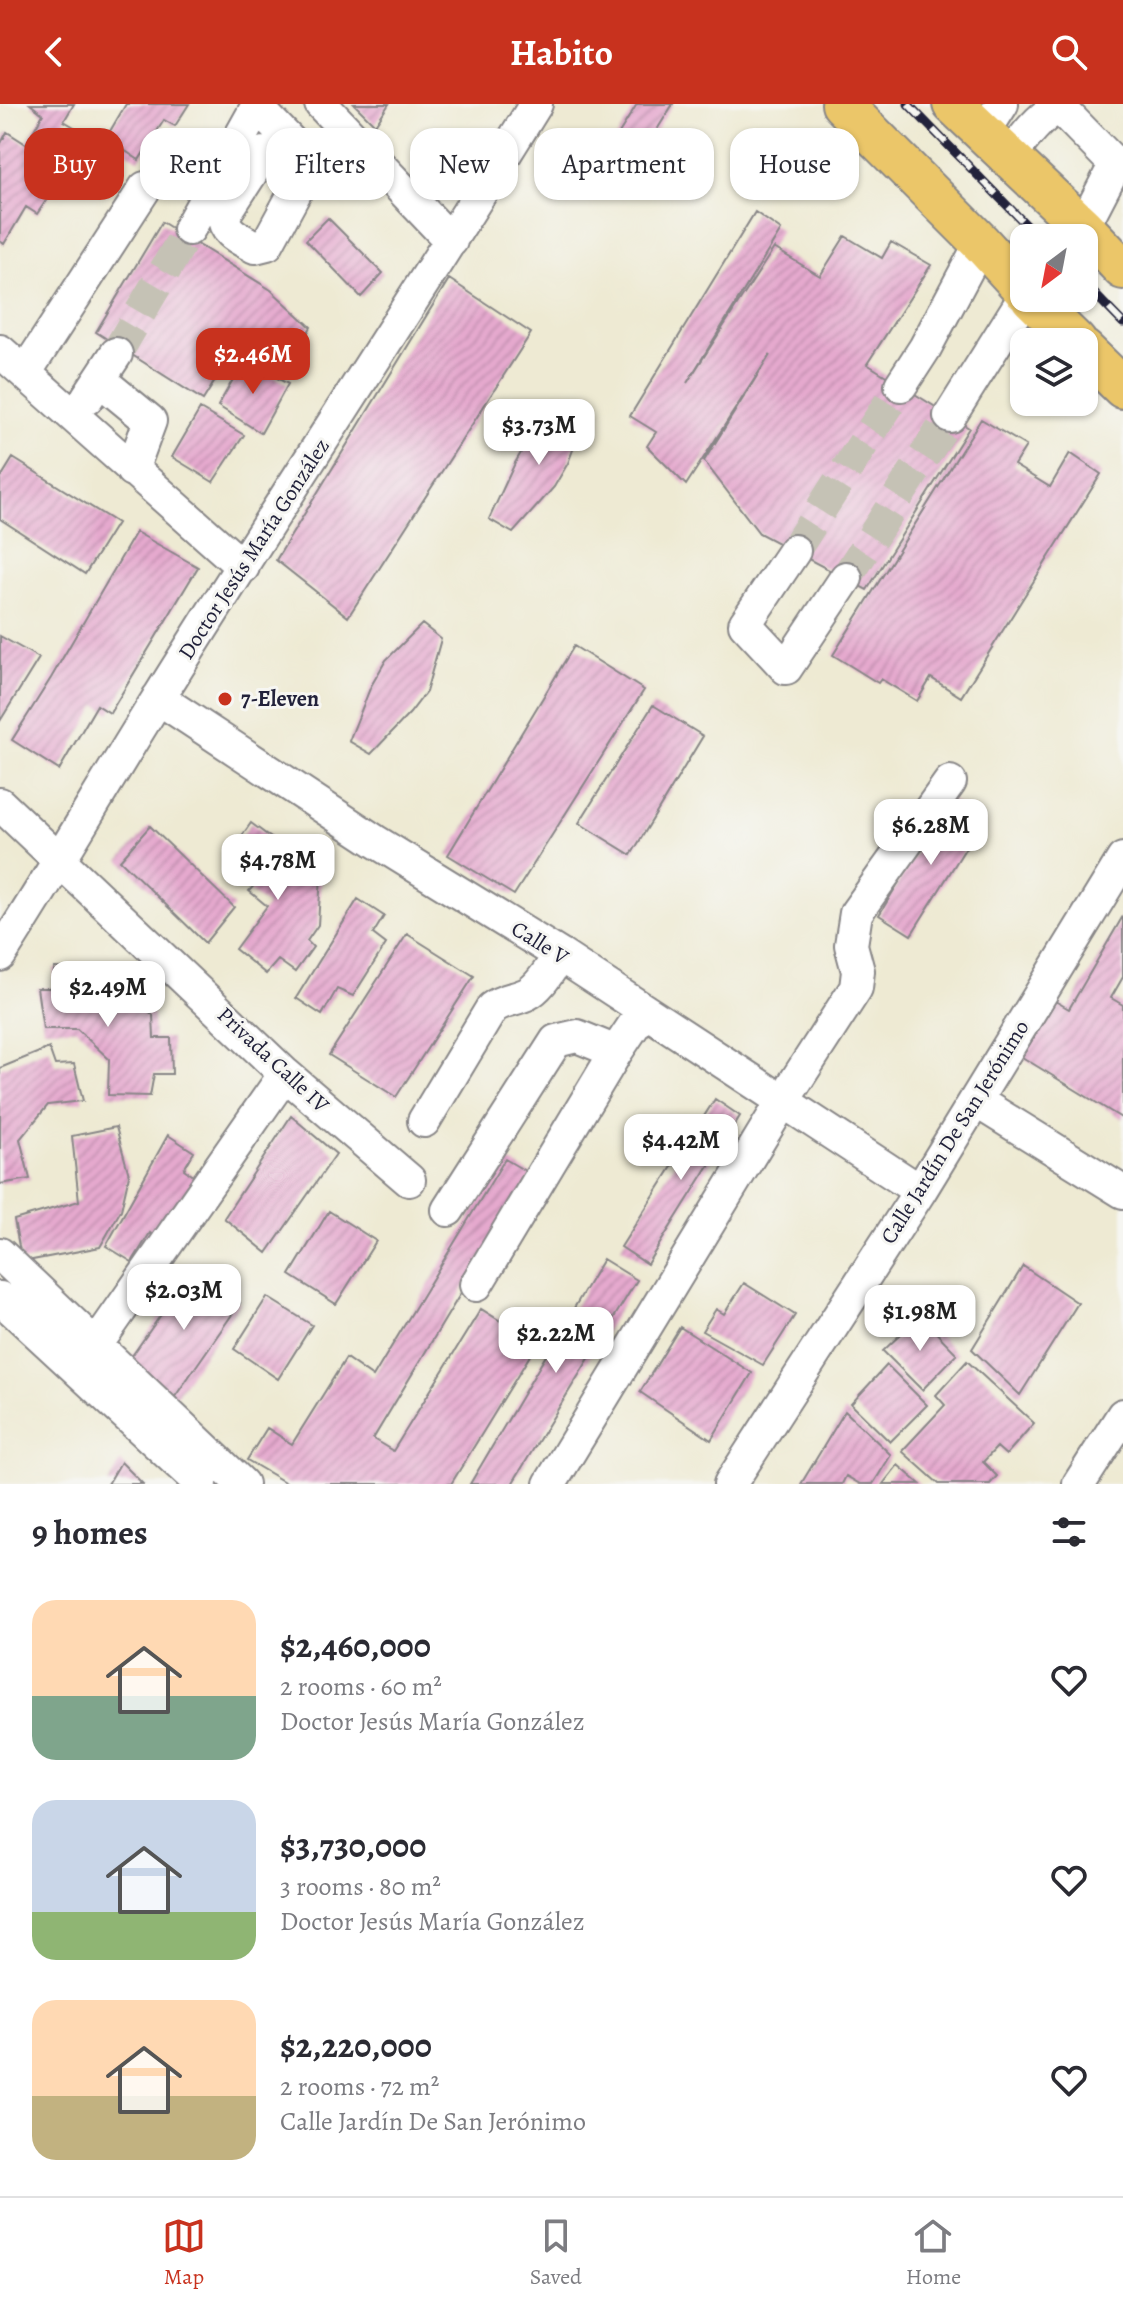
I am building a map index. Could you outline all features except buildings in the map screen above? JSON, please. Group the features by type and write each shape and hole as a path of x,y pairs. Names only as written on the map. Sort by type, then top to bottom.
{"main road":[{"path":"842,104 1010,275"},
{"path":"922,104 951,133 998,136"},
{"path":"953,104 998,136 1080,224"},
{"path":"1098,243 1123,269"},
{"path":"1045,312 1062,328"},
{"path":"1098,364 1123,388"}],"street":[{"path":"321,104 451,241"},
{"name":"Doctor Jesús María González","path":"0,955 158,698 536,104"},
{"path":"189,229 257,107 311,163 267,244 255,247 227,230 224,223 224,215 264,153"},
{"path":"998,136 1030,130 1055,109 1064,112 1113,162 1112,171 1085,224"},
{"path":"25,373 59,326 140,196"},
{"path":"901,385 925,348 981,243"},
{"path":"950,416 1015,312"},
{"path":"0,351 243,567"},
{"path":"73,416 108,367 150,421 132,470"},
{"path":"794,551 745,624 786,668 846,578"},
{"name":"Calle V","path":"158,698 375,841 560,955 920,1191"},
{"path":"550,1484 783,1101 856,988 858,971 851,945 856,913 950,782"},
{"name":"Privada Calle IV","path":"0,804 285,1074 409,1180"},
{"name":"Calle Jardín De San Jerónimo","path":"730,1484 920,1191 1123,859"},
{"path":"424,1121 492,1008 501,1000 526,994 536,987 560,955"},
{"path":"476,1285 644,1010"},
{"path":"448,1210 556,1041 577,1036 616,1052"},
{"path":"96,1345 285,1074"},
{"path":"976,1101 1123,1192"},
{"path":"0,1254 96,1345 201,1484"},
{"path":"0,1298 242,1484"},
{"path":"1079,1484 1123,1415"}],"tunnel":[{"path":"116,354 189,229"},
{"path":"794,551 901,385"},
{"path":"846,578 950,416"}],"railway":[{"path":"908,104 1025,224"},
{"path":"1098,297 1123,323"}],"place":[{"name":"7-Eleven","path":"225,699"}]}
